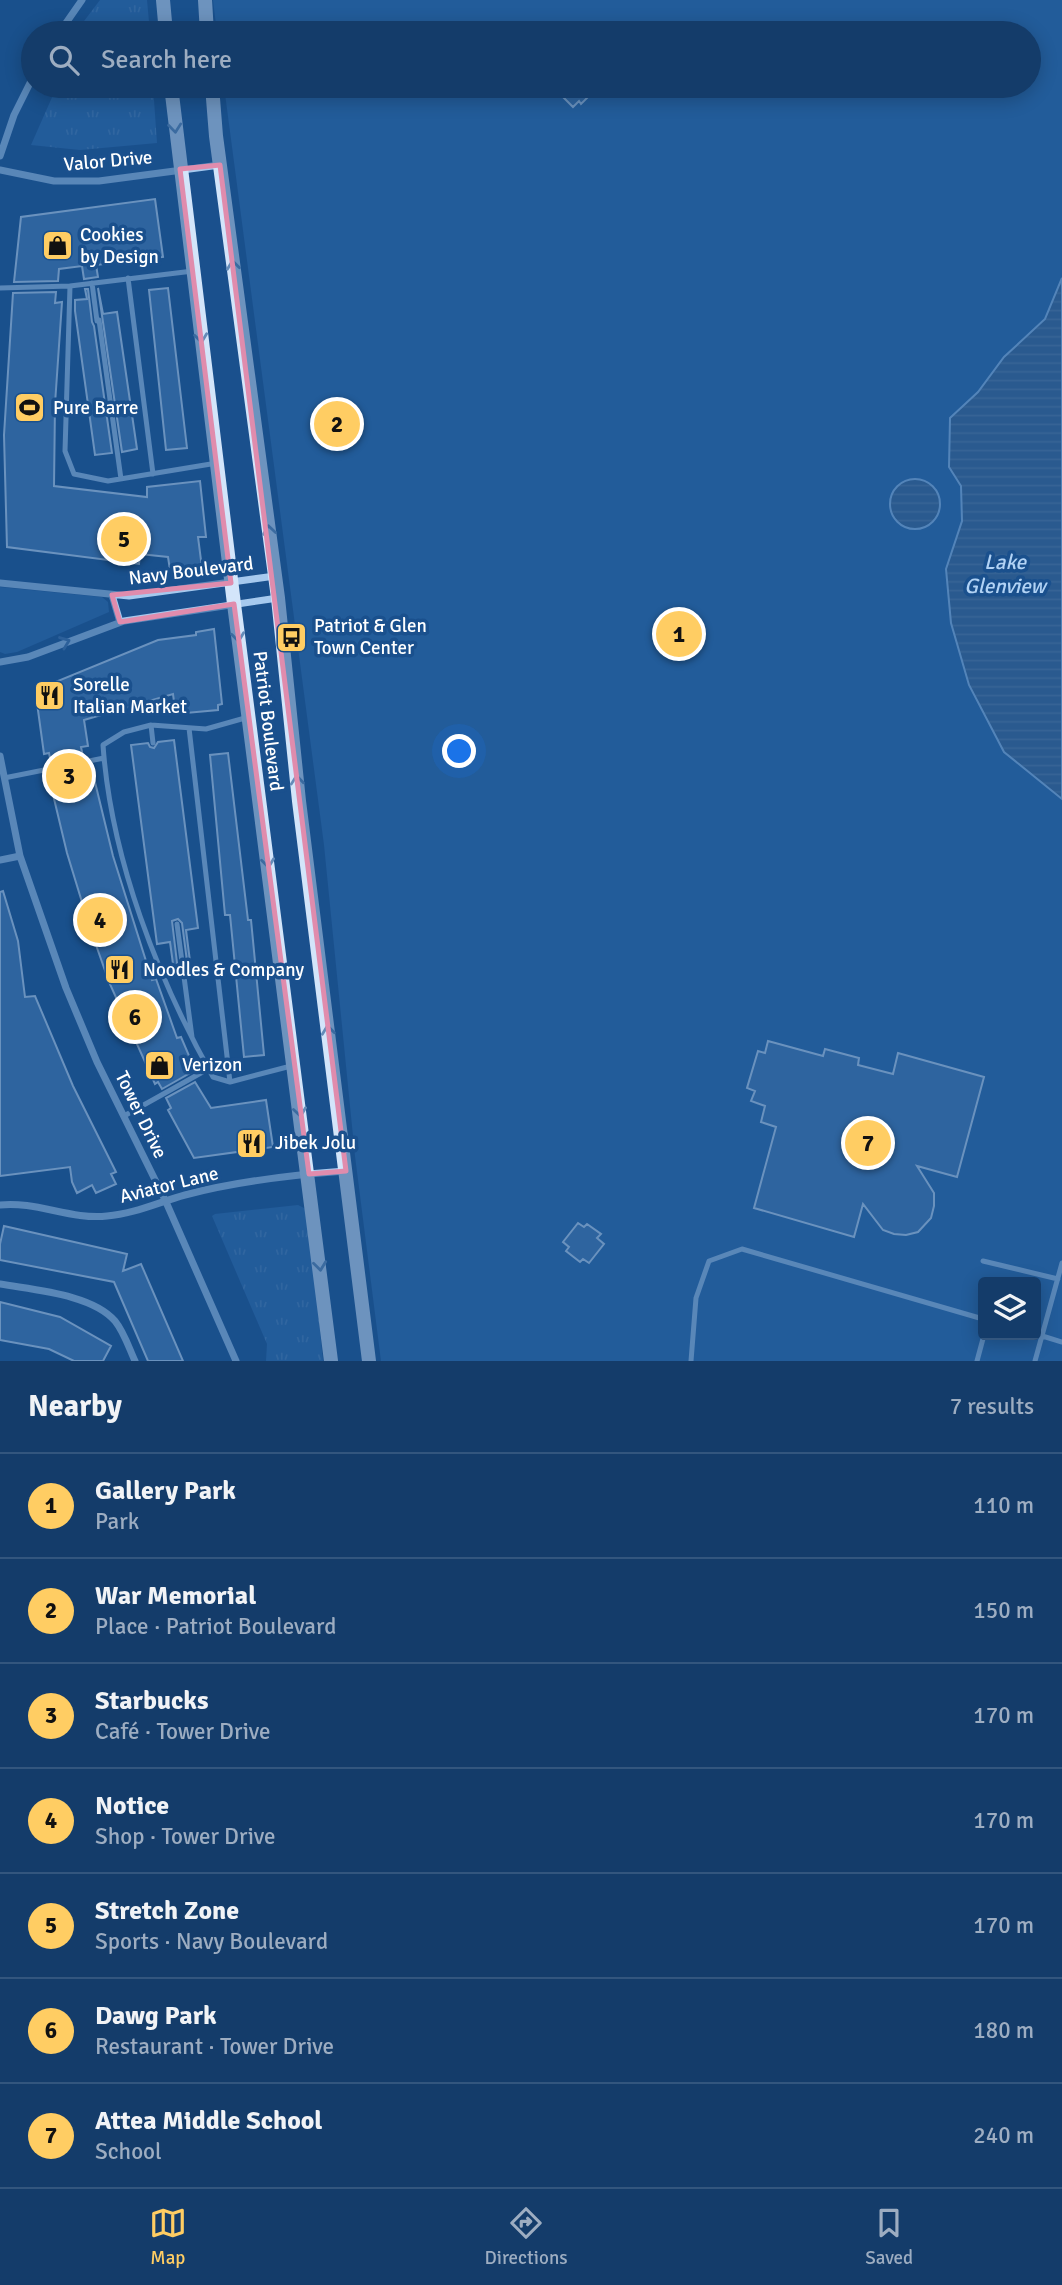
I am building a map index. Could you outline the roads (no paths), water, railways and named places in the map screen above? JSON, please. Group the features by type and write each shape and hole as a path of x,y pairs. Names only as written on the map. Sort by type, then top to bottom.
{"main road":[{"path":"163,0 165,21"},
{"path":"205,0 206,21"},
{"name":"Patriot Boulevard","path":"172,98 233,604 309,1174 331,1361"},
{"name":"Patriot Boulevard","path":"213,98 278,598 299,801 369,1361"}],"street":[{"path":"67,21 82,0"},
{"path":"0,156 13,115 22,98"},
{"name":"Valor Drive","path":"0,170 54,181 99,181 220,164"},
{"name":"Navy Boulevard","path":"0,583 129,596 275,576"},
{"name":"Navy Boulevard","path":"112,595 120,622"},
{"name":"Navy Boulevard","path":"0,662 28,656 120,622 278,598"},
{"name":"Tower Drive","path":"0,756 20,856 66,988 97,1062 166,1202 236,1361"},
{"path":"0,860 20,856"},
{"name":"Aviator Lane","path":"0,1205 39,1207 92,1218 111,1216 230,1185 283,1176 346,1171"},
{"path":"0,1284 88,1303 114,1320 134,1361"}],"lane":[{"path":"0,288 70,286 193,271"},
{"path":"128,278 153,474"},
{"path":"92,283 113,440"},
{"path":"70,286 65,451 74,474 108,481 217,463"},
{"path":"99,320 121,479"},
{"path":"248,718 206,729 151,724 124,732 103,745 104,758 116,825 146,934 193,1043 212,1077 230,1082 294,1065"},
{"path":"151,724 153,743"},
{"path":"189,728 230,1082"},
{"path":"4,778 104,758"},
{"path":"177,925 193,1043"},
{"path":"124,1115 208,1069"},
{"path":"691,1361 696,1298 709,1261 741,1249 978,1318"},
{"path":"983,1261 1058,1279"},
{"path":"1035,1361 1062,1263"},
{"path":"1043,1336 1062,1342"},
{"path":"977,1361 983,1340"}],"water":[{"name":"Lake Glenview","path":"1062,278 1062,799 1004,752 969,685 951,623 946,569 962,521 961,486 949,467 950,418 978,392 1004,357 1045,319"},
{"path":"915,479 933,486 940,504 933,522 915,529 897,522 890,504 897,486"}],"place":[{"name":"Cookies by Design","path":"57,246"},
{"name":"Pure Barre","path":"30,408"},
{"name":"War Memorial","path":"337,424"},
{"name":"Stretch Zone","path":"124,539"},
{"name":"Gallery Park","path":"679,634"},
{"name":"Patriot & Glen Town Center","path":"291,637"},
{"name":"Sorelle Italian Market","path":"50,696"},
{"name":"Starbucks","path":"69,776"},
{"name":"Notice","path":"100,920"},
{"name":"Noodles & Company","path":"120,970"},
{"name":"Dawg Park","path":"135,1017"},
{"name":"Verizon","path":"159,1065"},
{"name":"Jibek Jolu","path":"252,1143"},
{"name":"Attea Middle School","path":"868,1143"}]}
